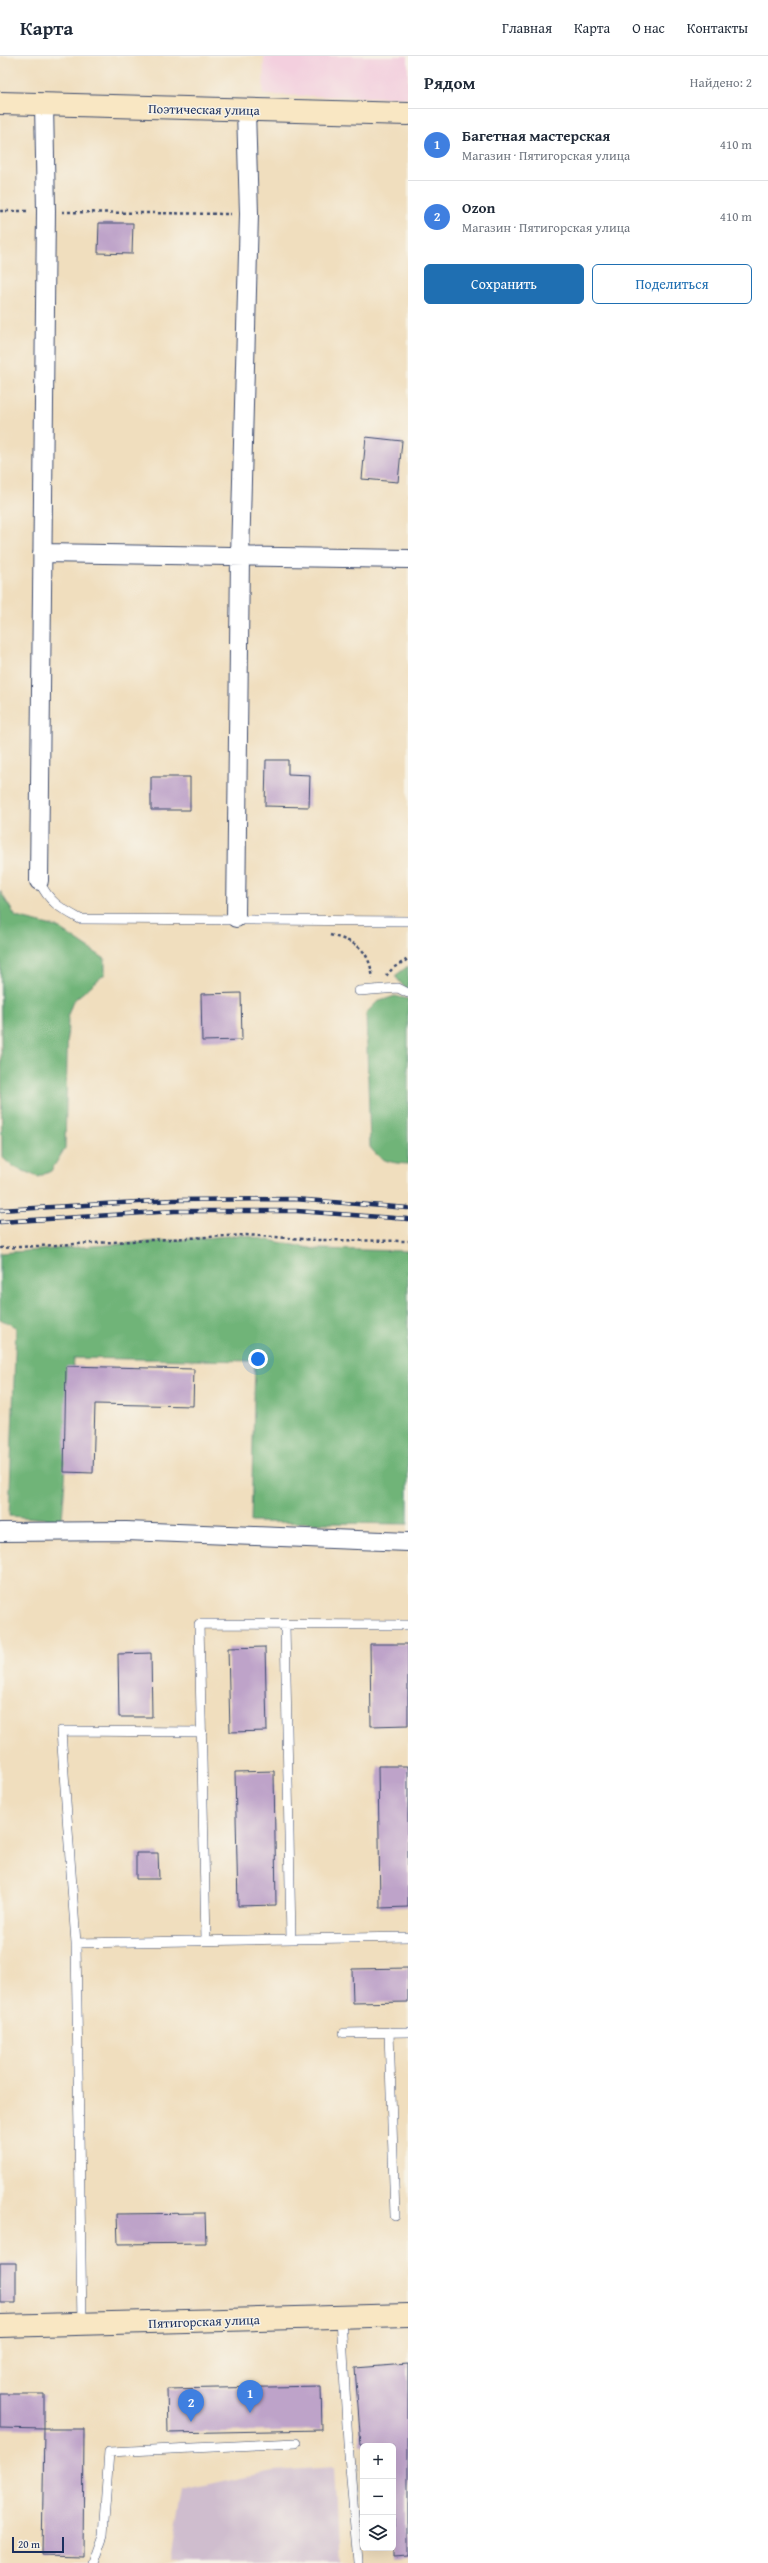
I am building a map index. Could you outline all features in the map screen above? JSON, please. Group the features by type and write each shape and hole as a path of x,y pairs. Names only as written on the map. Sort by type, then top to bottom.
{"street":[{"name":"Поэтическая улица","path":"0,103 408,114"},
{"path":"38,881 46,211 44,104"},
{"path":"236,918 240,557 248,214 246,110"},
{"path":"42,553 408,559"},
{"path":"0,1532 126,1531 408,1542"},
{"name":"Пятигорская улица","path":"0,2326 408,2315"}],"lane":[{"path":"38,881 46,896 59,908 80,919 236,918 306,921 408,921"},
{"path":"359,991 398,988 408,993"},
{"path":"206,1940 200,1624 408,1625"},
{"path":"286,1624 291,1939"},
{"path":"82,2324 76,1943 61,1731 202,1732"},
{"path":"76,1943 408,1937"},
{"path":"389,2032 394,2216"},
{"path":"344,2033 408,2032"},
{"path":"341,2317 348,2443 358,2563"},
{"path":"94,2563 103,2535 108,2452 296,2443"}],"path":[{"path":"0,211 248,214"},
{"path":"306,921 324,933 358,945 367,953 375,989"},
{"path":"375,989 394,968 408,959"},
{"path":"0,1248 246,1234 317,1240 408,1241"}],"shaded area":[{"path":"264,56 408,56 408,98 263,95"},
{"path":"334,2467 339,2563 181,2563 170,2560 182,2491 273,2471"}],"green space":[{"path":"0,891 16,917 57,927 105,959 105,974 73,1001 68,1015 65,1148 51,1171 38,1177 12,1166 2,1157"},
{"path":"408,966 408,992 395,976"},
{"path":"395,996 408,999 408,1164 386,1160 374,1152 370,1147 366,1013 377,1002"},
{"path":"242,1235 315,1249 408,1251 408,1524 251,1522 255,1361 74,1358 62,1520 9,1516 16,1327 0,1319 0,1253"}],"building":[{"path":"99,223 133,223 132,254 98,253"},
{"path":"366,437 402,441 398,482 362,479"},
{"path":"266,760 288,760 288,774 310,775 309,807 265,806"},
{"path":"151,777 190,777 190,810 151,810"},
{"path":"241,993 242,1040 202,1041 201,994"},
{"path":"66,1366 194,1369 193,1406 95,1404 93,1473 64,1472"},
{"path":"370,1644 408,1644 408,1725 371,1726"},
{"path":"265,1647 267,1731 230,1732 228,1648"},
{"path":"151,1653 152,1717 119,1717 118,1654"},
{"path":"378,1766 408,1766 408,1907 380,1908"},
{"path":"274,1771 276,1905 238,1906 235,1772"},
{"path":"136,1853 158,1853 159,1879 136,1879"},
{"path":"408,1968 408,2002 353,2003 352,1969"},
{"path":"205,2213 206,2243 118,2244 117,2214"},
{"path":"0,2263 16,2263 16,2303 0,2303"},
{"path":"408,2364 408,2557 393,2558 393,2551 396,2551 396,2443 361,2443 355,2368"},
{"path":"321,2386 322,2430 168,2433 167,2389"},
{"path":"0,2394 44,2394 44,2429 0,2428"},
{"path":"44,2429 84,2429 83,2556 42,2555"}],"railway":[{"path":"0,1210 173,1200 294,1199 408,1208"},
{"path":"0,1222 175,1211 297,1211 408,1219"}],"place":[{"name":"Багетная мастерская","path":"250,2413"},
{"name":"Ozon","path":"191,2422"}]}
